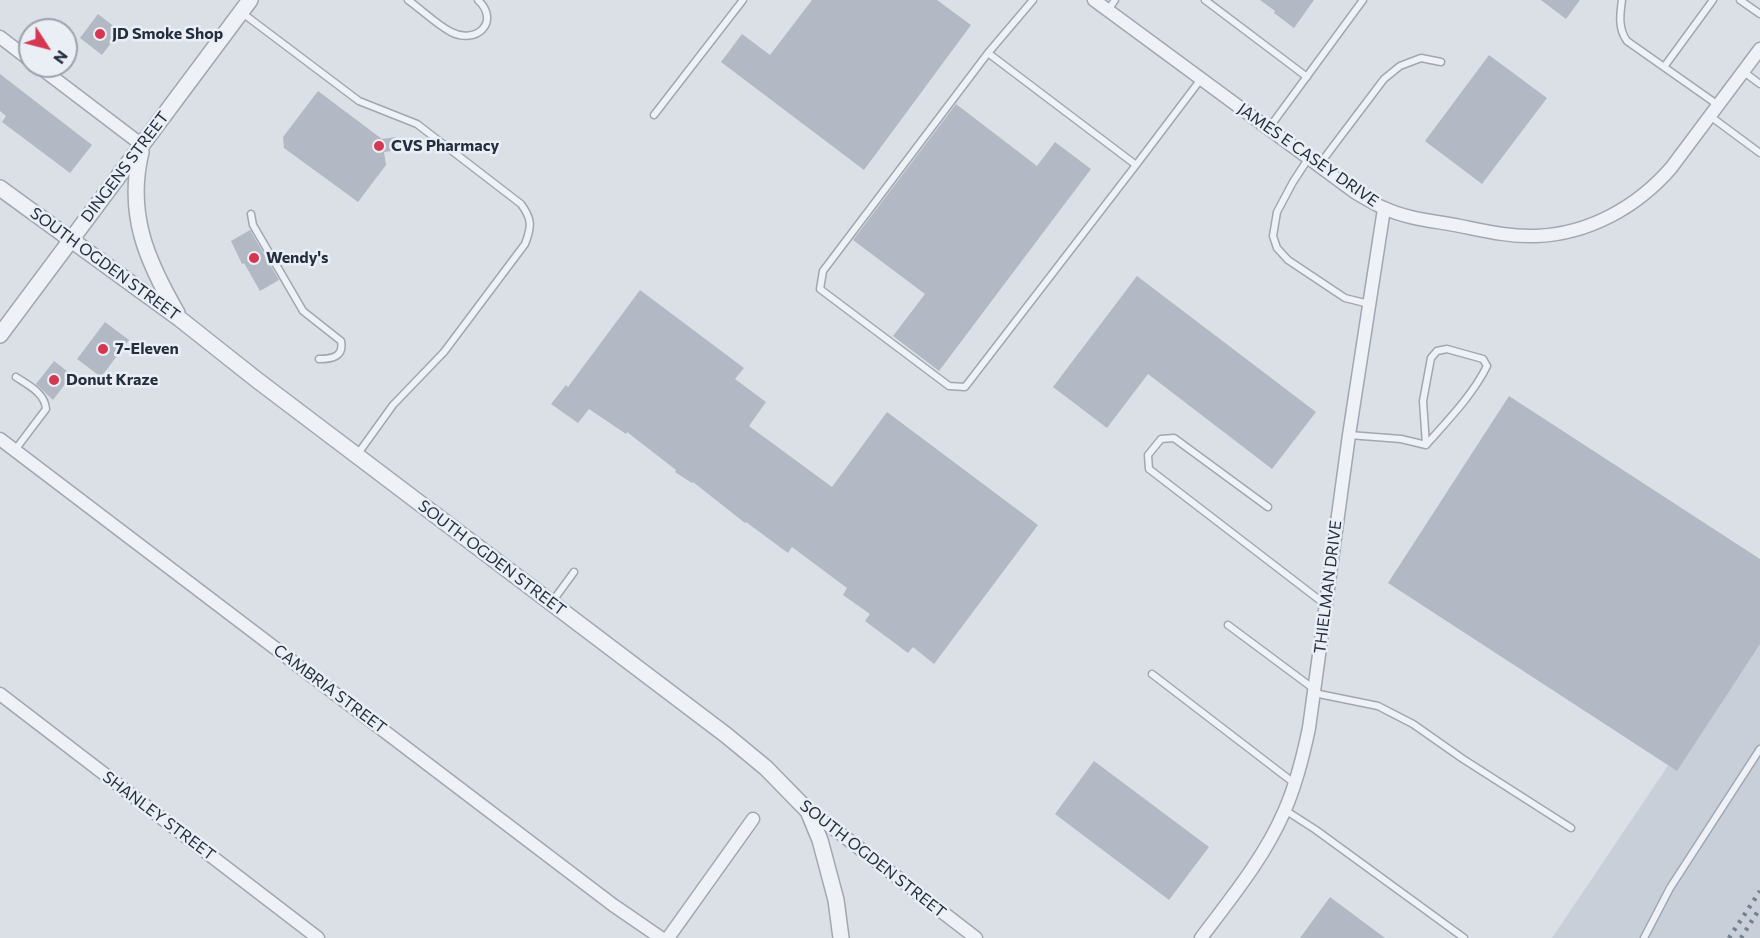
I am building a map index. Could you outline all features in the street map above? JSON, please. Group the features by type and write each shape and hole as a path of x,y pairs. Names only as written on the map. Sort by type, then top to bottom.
{"street":[{"name":"JAMES E CASEY DRIVE","path":"1094,0 1112,5 1201,79 1356,193 1384,208 1407,216 1507,235 1564,234 1594,223 1636,202 1671,168 1760,49"},
{"name":"DINGENS STREET","path":"0,334 246,6"},
{"path":"0,37 18,51"},
{"path":"54,78 142,145 134,191 142,240 157,278 180,319"},
{"name":"SOUTH OGDEN STREET","path":"0,188 180,319 256,380 726,735 766,768 808,811 973,937"},
{"name":"THIELMAN DRIVE","path":"1201,938 1262,854 1285,810 1295,784 1315,692 1349,435 1384,208"},
{"name":"CAMBRIA STREET","path":"0,439 613,905 661,938"},
{"name":"SHANLEY STREET","path":"0,694 318,938"},
{"path":"808,811 820,840 836,900 841,938"},
{"path":"668,938 753,819"}],"lane":[{"path":"408,0 452,33 471,35 479,34 485,27 487,19 486,9 478,0"},
{"path":"654,116 742,0"},
{"path":"1033,0 988,53 823,271 820,289 949,386 965,387 1201,79"},
{"path":"1205,0 1307,76"},
{"path":"1269,129 1363,0"},
{"path":"1622,0 1620,25 1628,41 1664,67 1760,153"},
{"path":"1664,67 1713,0"},
{"path":"1740,0 1760,15"},
{"path":"246,6 359,101 417,124 521,204 528,213 529,233 525,244 444,352 393,405 357,456"},
{"path":"988,53 1136,165"},
{"path":"1369,304 1345,298 1288,260 1277,248 1273,236 1277,212 1293,182 1314,162 1384,79 1400,66 1421,58 1441,62"},
{"path":"1743,71 1760,84"},
{"path":"251,214 253,225 303,311 341,341 340,351 335,358 319,360"},
{"path":"1447,350 1484,359 1487,366 1480,380 1426,445 1423,401 1431,358 1437,351 1447,350"},
{"path":"15,376 42,395 46,401 46,409 15,450"},
{"path":"1349,435 1401,439 1426,445"},
{"path":"1268,507 1174,438 1161,439 1148,455 1149,469 1326,605"},
{"path":"551,603 574,572"},
{"path":"1228,625 1315,692 1378,706 1413,724 1571,828"},
{"path":"1152,674 1295,784"},
{"path":"1644,938 1670,888 1760,749"},
{"path":"1285,810 1464,938"}],"shaded area":[{"path":"1760,629 1760,938 1552,938"}],"building":[{"path":"812,0 937,0 971,25 864,170 721,62 742,34 770,55"},
{"path":"1260,0 1314,0 1294,28"},
{"path":"1541,0 1580,0 1566,19"},
{"name":"JD Smoke Shop","path":"98,14 120,31 102,55 80,38"},
{"path":"1489,55 1547,98 1482,184 1425,141"},
{"path":"0,74 92,145 70,173 2,122 6,116 0,111"},
{"name":"CVS Pharmacy","path":"318,91 382,139 396,137 398,150 384,152 386,165 358,202 284,148 283,137"},
{"path":"956,104 1037,166 1055,142 1091,169 939,371 893,336 925,294 853,240"},
{"name":"Wendy's","path":"250,230 279,280 260,291 244,263 242,264 231,241"},
{"path":"1137,276 1316,412 1272,469 1148,374 1107,428 1053,387"},
{"path":"640,290 744,368 735,379 766,402 749,426 832,487 887,412 1038,525 934,664 913,647 908,653 865,621 870,614 843,595 847,588 792,547 788,553 745,523 693,482 675,472 676,470 627,432 626,434 589,409 578,423 551,404 566,385 568,387"},
{"name":"7-Eleven","path":"105,322 129,340 101,377 77,359"},
{"name":"Donut Kraze","path":"54,361 72,375 53,400 36,384"},
{"path":"1509,396 1760,559 1760,644 1677,771 1388,583"},
{"path":"1094,761 1209,847 1169,900 1055,814"},
{"path":"1330,897 1385,938 1300,938"}],"railway":[{"path":"1729,938 1760,891"},
{"path":"1741,938 1760,908"}],"place":[{"name":"JD Smoke Shop","path":"100,34"},
{"name":"CVS Pharmacy","path":"379,146"},
{"name":"Wendy's","path":"254,258"},
{"name":"7-Eleven","path":"103,349"},
{"name":"Donut Kraze","path":"54,380"}]}
